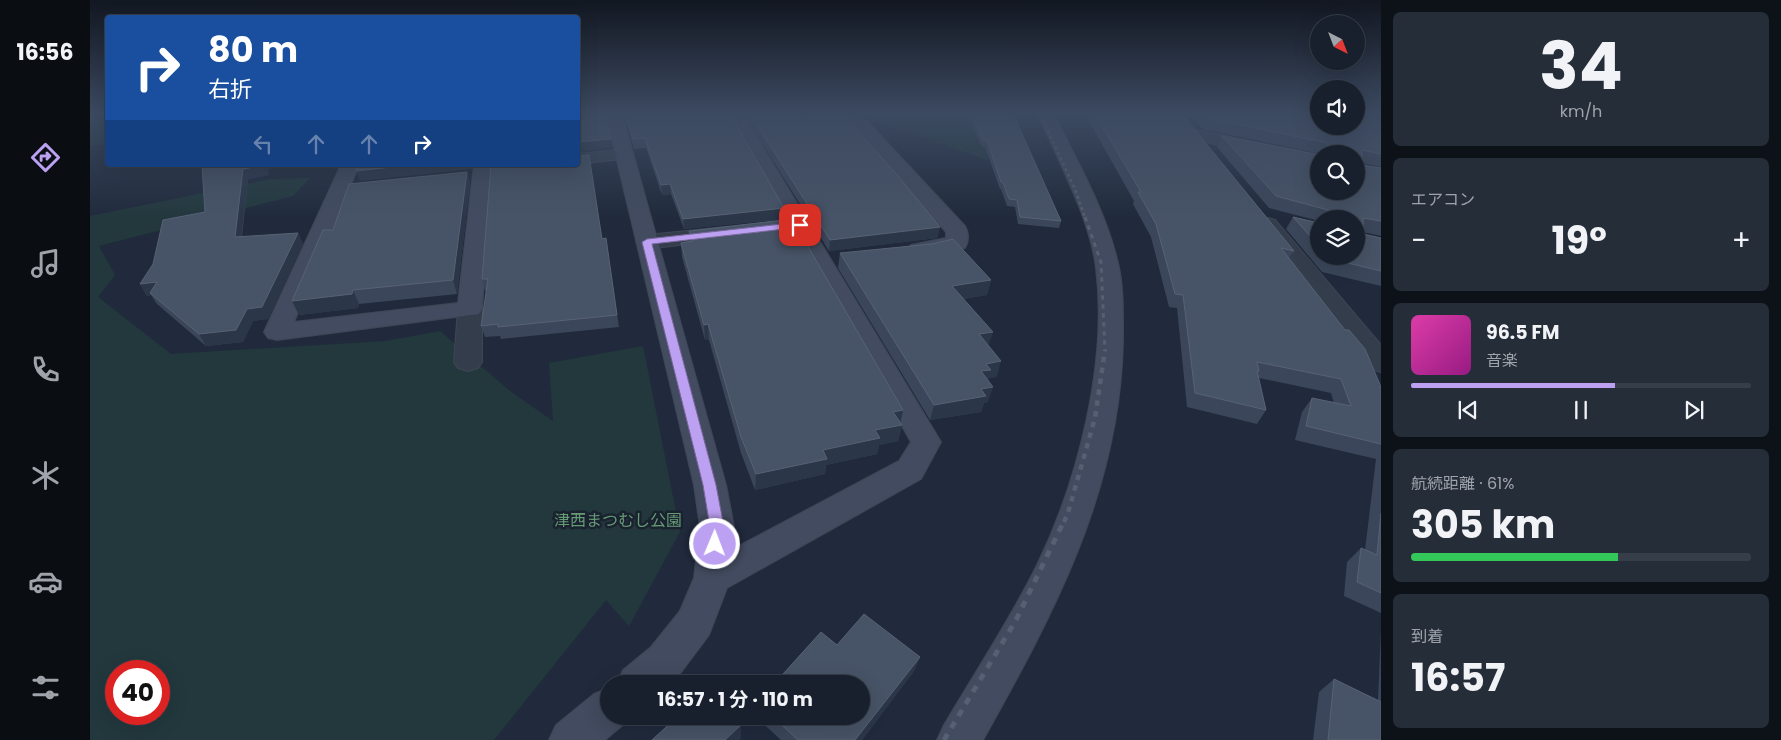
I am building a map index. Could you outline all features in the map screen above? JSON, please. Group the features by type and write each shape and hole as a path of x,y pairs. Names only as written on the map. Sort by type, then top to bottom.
{"street":[{"path":"623,149 710,485 717,527 712,578 695,622 665,661 649,675"},
{"path":"712,578 910,470 926,442 831,260 790,226 752,149"},
{"path":"888,149 956,231 957,243 900,252"},
{"path":"959,740 1039,598 1076,514 1104,412 1110,358 1110,305 1106,260 1094,221 1062,149"},
{"path":"1207,149 1213,156"},
{"path":"1270,149 1310,159"},
{"path":"580,159 624,154"},
{"path":"350,167 349,189 277,332 470,309"},
{"path":"468,362 470,309 483,170"},
{"path":"1294,222 1257,210 1381,363"},
{"path":"647,242 742,231"},
{"path":"1356,332 1381,340"},
{"path":"571,740 600,716"}],"green space":[{"path":"954,149 996,149 987,160"},
{"name":"津西まつむし公園","path":"310,178 293,196 99,246 115,275 98,297 171,354 385,341 440,331 510,391 553,421 549,363 643,346 680,532 629,626 606,600 494,740 90,740 90,216 271,179"}],"building":[{"path":"649,149 750,149 784,208 683,219 670,184 661,185"},
{"path":"772,149 873,149 940,227 830,240"},
{"path":"990,149 1029,149 1061,221 1020,217 1017,200 1009,199 1003,182 1001,182"},
{"path":"1115,149 1210,149 1294,251 1281,248 1345,330 1349,330 1365,349 1381,387 1381,444 1306,426 1312,398 1351,406 1341,379 1257,362 1259,371 1257,371 1266,410 1195,393 1183,295 1175,294 1156,224 1138,192 1141,192"},
{"path":"1233,149 1286,149 1310,153 1310,200 1365,200 1365,165 1381,168 1381,221 1365,218 1365,210 1328,210 1276,196"},
{"path":"1365,149 1381,149 1381,154 1365,151"},
{"path":"589,155 602,239 606,238 617,315 498,327 498,324 481,326 488,279 482,279 491,167 580,167 580,156"},
{"path":"202,167 254,167 243,169 235,237 298,233 262,307 247,309 236,330 199,334 150,293 157,282 140,284 153,264 163,220 205,212"},
{"path":"357,167 392,167 356,171"},
{"path":"467,172 453,280 353,290 352,294 292,301 323,230 333,230 349,184"},
{"path":"1293,217 1310,221 1310,236"},
{"path":"792,219 903,410 893,412 902,425 875,430 880,438 823,450 827,459 756,474 741,437 708,324 704,325 681,243 693,241 689,231"},
{"path":"1365,234 1381,238 1381,271 1356,265 1365,265"},
{"path":"953,239 991,280 952,286 993,332 979,334 1001,361 986,364 991,370 981,371 993,387 981,389 986,396 934,405 840,253 932,244"},
{"path":"1381,513 1381,593 1357,582 1361,548 1377,555"},
{"path":"864,614 920,657 870,721 870,675 782,675 821,632 837,645"},
{"path":"1334,679 1381,702 1381,740 1328,740"},
{"path":"668,725 741,725 725,740 652,740"},
{"path":"782,725 867,725 855,740 798,740"}],"railway":[{"path":"1056,149 1075,189 1085,218"},
{"path":"1085,217 1101,262 1105,350"},
{"path":"1064,522 1095,418 1105,350"},
{"path":"944,740 1016,620 1064,521"}],"route":[{"path":"715,544 717,527 710,485 647,242 800,225"}]}
